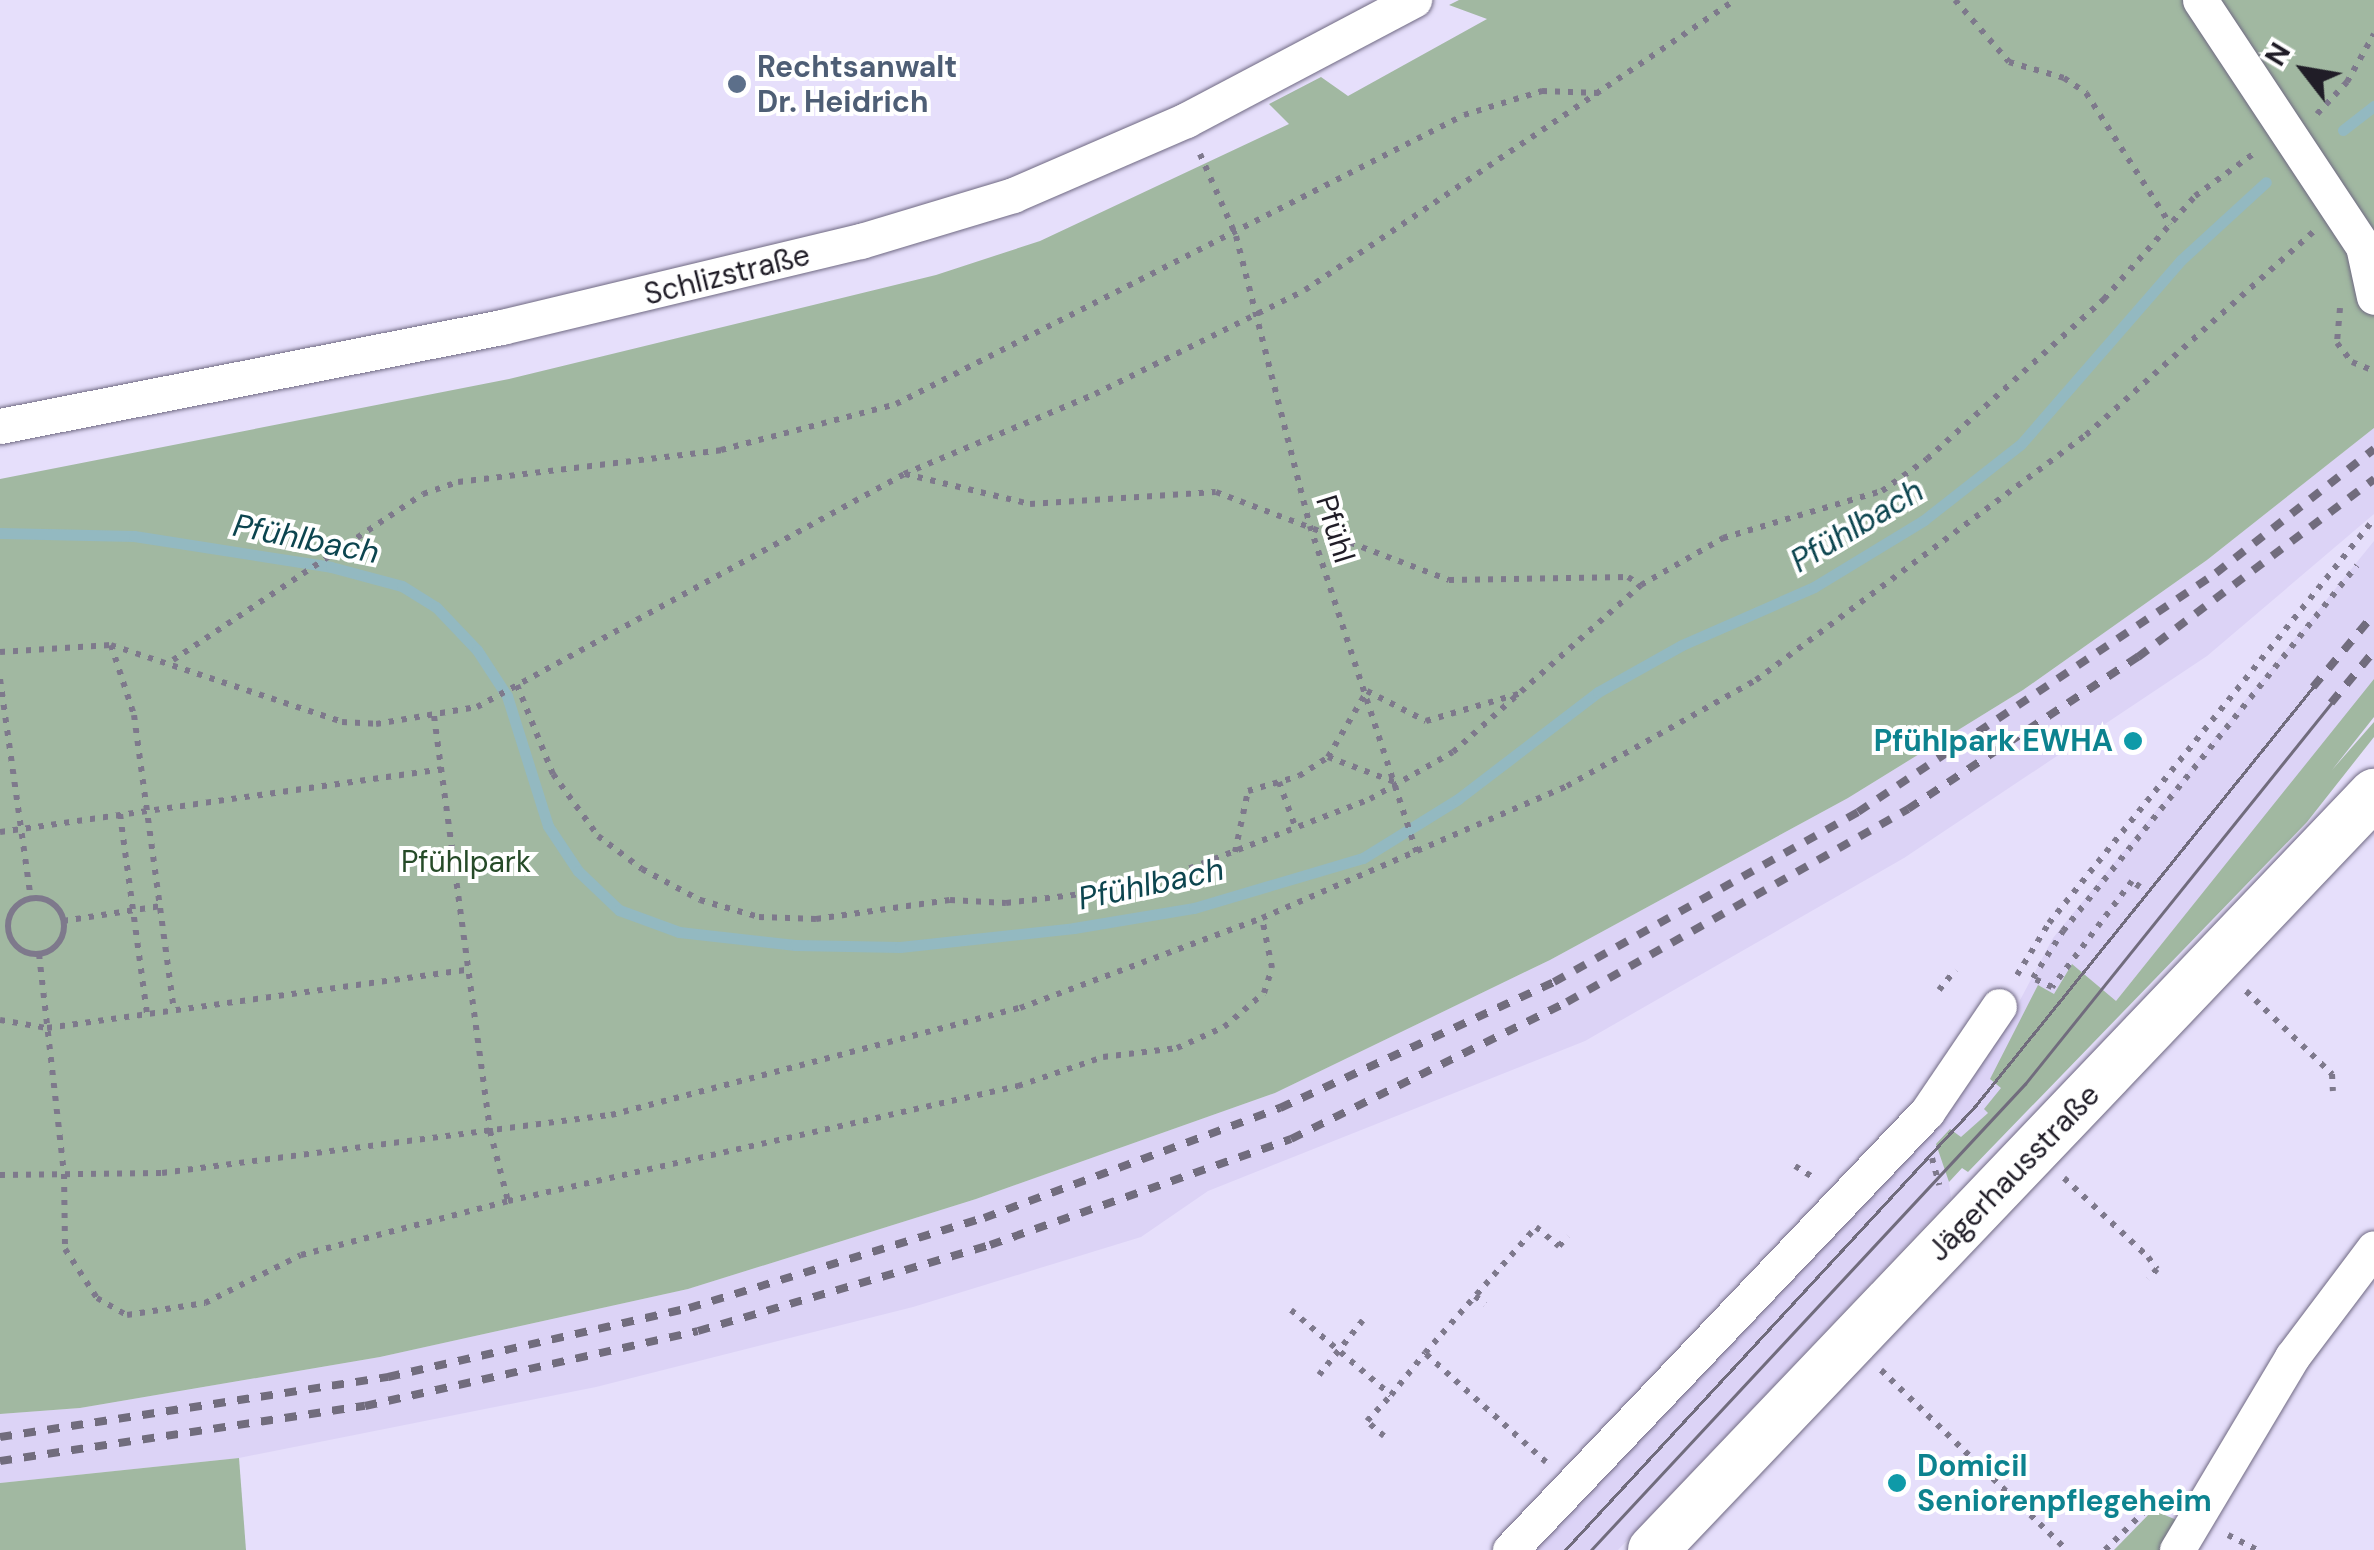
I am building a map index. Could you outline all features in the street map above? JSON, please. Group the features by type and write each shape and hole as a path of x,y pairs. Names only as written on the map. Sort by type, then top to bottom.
{"street":[{"name":"Schlizstraße","path":"0,426 502,327 861,241 1013,194 1186,120 1414,0"},
{"path":"2200,0 2292,131 2368,250 2374,297"},
{"name":"Jägerhausstraße","path":"1653,1550 2374,794"},
{"path":"1510,1550 1901,1140 1964,1066 2000,1006"},
{"path":"2178,1550 2292,1358 2374,1248"}],"path":[{"path":"0,652 111,646 172,661 342,722 434,716 478,707 904,474 1256,316 1735,0"},
{"path":"1955,0 2009,62 2064,78 2086,93 2170,224"},
{"path":"514,688 554,774 598,836 642,869 700,900 759,917 816,919 950,900 1073,898 1142,887 1296,829 1398,783 1453,752 1641,584 1723,538 1882,491 2104,299 2195,196 2292,131 2347,82 2374,34"},
{"path":"172,661 304,579 397,508 458,482 721,450 896,404 1236,236 1464,115 1542,91 1598,93"},
{"name":"Pfühl","path":"1205,167 1236,236 1310,526 1398,783 1417,854"},
{"path":"0,1175 162,1173 610,1115 1002,1013 1262,918 1568,786 1756,680 2086,434 2340,209"},
{"path":"904,474 1030,504 1176,489 1216,492 1449,580 1628,577 1641,584"},
{"path":"2000,1006 2036,940 2374,519"},
{"path":"2140,887 2132,880 2052,987 2034,978 2051,949 2357,565"},
{"path":"111,646 134,715 174,1010"},
{"path":"0,679 31,899"},
{"path":"1235,854 1242,800 1328,758 1367,691 1426,722 1524,692"},
{"path":"434,716 490,1130 508,1202"},
{"path":"1328,758 1398,783"},
{"path":"0,832 442,769"},
{"path":"1279,782 1296,829"},
{"path":"120,814 146,1014"},
{"path":"31,899 50,902 63,921 59,941 39,954 17,948 4,932 12,913 31,899"},
{"path":"63,921 161,906"},
{"path":"39,954 64,1174 65,1249 97,1298 127,1315 205,1303 301,1255 508,1202 1018,1086 1102,1057 1177,1048 1224,1027 1264,993 1272,968 1262,918"},
{"path":"2036,940 2051,949"},
{"path":"2215,961 2332,1074 2333,1091"},
{"path":"0,1020 47,1028 466,970"},
{"path":"1939,990 1954,970"},
{"path":"1901,1140 1914,1152 1926,1140 1944,1198 1959,1180 1984,1203"},
{"path":"2035,1151 2148,1257 2157,1269 2148,1279"},
{"path":"1384,1436 1367,1422 1536,1227 1559,1246 1568,1236"},
{"path":"1474,1296 1485,1304"},
{"path":"1291,1310 1390,1395"},
{"path":"1319,1375 1364,1320"},
{"path":"1852,1342 2067,1550"},
{"path":"1425,1353 1572,1484"},
{"path":"2106,1550 2155,1500 2194,1518"}],"shaded area":[{"path":"2374,428 2374,514 2207,656 1904,858 1585,1041 1208,1191 1141,1237 913,1307 596,1387 239,1458 0,1483 0,1414 80,1408 380,1357 688,1289 976,1199 1275,1093 1550,960 1848,798 2023,690 2207,560"},
{"path":"2374,541 2374,682 2116,1001 1949,1182 1951,1198 1618,1550 1533,1550 1949,1108 2001,1036 2053,938"}],"green space":[{"name":"Pfühlpark","path":"1459,0 2374,0 2374,428 2207,560 2023,690 1848,798 1550,960 1275,1093 976,1199 688,1289 380,1357 80,1408 0,1414 0,479 509,379 936,275 1040,241 1289,124 1269,104 1321,77 1348,96 1487,19 1449,5"},
{"path":"2374,679 2374,717 2332,770 2374,722 2374,737 2307,822 1968,1172 1962,1168 1949,1182 1936,1144 1950,1129 1961,1137 1988,1113 1984,1109 2001,1088 1990,1079 2038,985 2054,994 2072,964 2116,1001"},
{"path":"239,1458 246,1550 0,1550 0,1483"},
{"path":"2153,1510 2179,1521 2167,1550 2114,1550"}],"waterway":[{"name":"Pfühlbach","path":"2343,130 2374,106"},
{"name":"Pfühlbach","path":"0,533 134,536 331,567 402,586 436,607 477,650 507,696 548,826 578,871 619,910 679,932 795,945 900,947 1074,928 1194,908 1363,858 1458,799 1598,692 1682,645 1814,587 1924,520 2021,444 2181,260 2266,182"}],"tram line":[{"path":"1565,1550 1976,1105 2313,687"},
{"path":"1591,1550 2025,1084 2331,703"}],"railway":[{"path":"0,1437 388,1377 689,1308 984,1218 1280,1108 1554,982 1858,812 2216,573 2374,449"},
{"path":"0,1461 365,1406 698,1331 990,1245 1291,1139 1567,1002 1908,809 2138,657 2374,479"},
{"path":"2313,687 2374,614"},
{"path":"2331,703 2374,651"}],"place":[{"name":"Rechtsanwalt Dr. Heidrich","path":"737,84"},
{"name":"Pfühlpark EWHA","path":"2133,741"},
{"name":"Domicil Seniorenpflegeheim","path":"1897,1483"}]}
